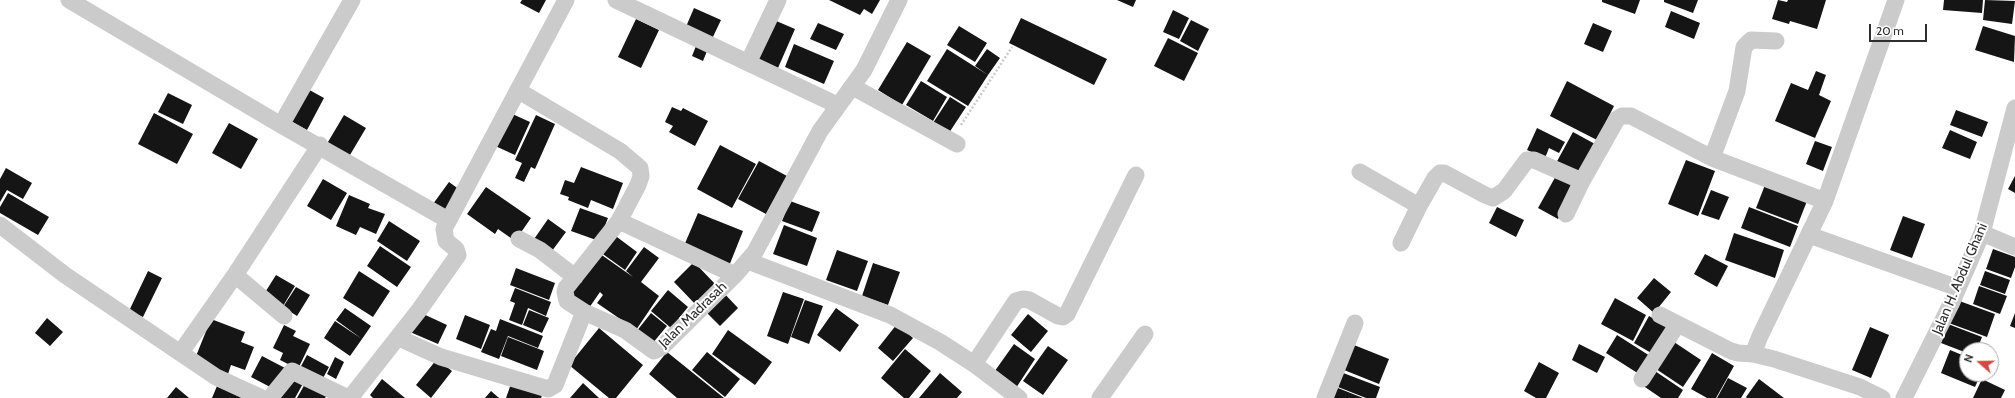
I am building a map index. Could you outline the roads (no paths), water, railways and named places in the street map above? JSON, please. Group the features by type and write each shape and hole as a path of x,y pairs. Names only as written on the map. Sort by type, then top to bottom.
{"street":[{"path":"69,0 281,125 320,145 448,220"},
{"path":"281,125 352,0"},
{"path":"270,398 292,371 349,398 399,338 458,255 456,249 446,241 444,229 566,0"},
{"path":"616,0 837,106"},
{"path":"748,63 778,0"},
{"name":"Jalan Madrasah","path":"584,312 625,330 654,351 658,350 735,274 748,261 770,224 820,131 837,106 854,86 864,70 899,0"},
{"path":"1753,354 1760,336 1825,201 1896,0"},
{"path":"1712,158 1737,91 1744,47 1751,40 1776,41"},
{"path":"854,86 954,142"},
{"path":"399,338 441,357 552,388 555,386 584,312 567,301 565,297 566,288 619,220 638,185 640,168 620,151 519,90"},
{"name":"Jalan H. Abdul Ghani","path":"1904,398 1958,288 1982,233 2010,148 2015,108"},
{"path":"1566,214 1582,181 1617,119 1622,116 1631,116 1712,158 1825,201"},
{"path":"181,352 235,275 320,145"},
{"path":"1401,243 1419,206 1435,178 1440,173 1444,173 1493,198 1504,191 1527,160 1534,160 1582,181"},
{"path":"1360,172 1419,206"},
{"path":"974,364 1016,301 1023,298 1058,316 1063,317 1067,314 1136,175"},
{"path":"619,220 735,274"},
{"path":"0,225 66,275 216,377 262,398"},
{"path":"1982,233 2015,247"},
{"path":"1809,235 1958,288"},
{"path":"519,239 540,250 575,277"},
{"path":"748,261 890,315 940,342 974,364 1019,398"},
{"path":"235,275 284,316"},
{"path":"1660,315 1730,351 1753,354 1856,392 1882,398"},
{"path":"1325,398 1355,323"},
{"path":"1642,379 1677,325"},
{"path":"1100,398 1145,334"}]}
